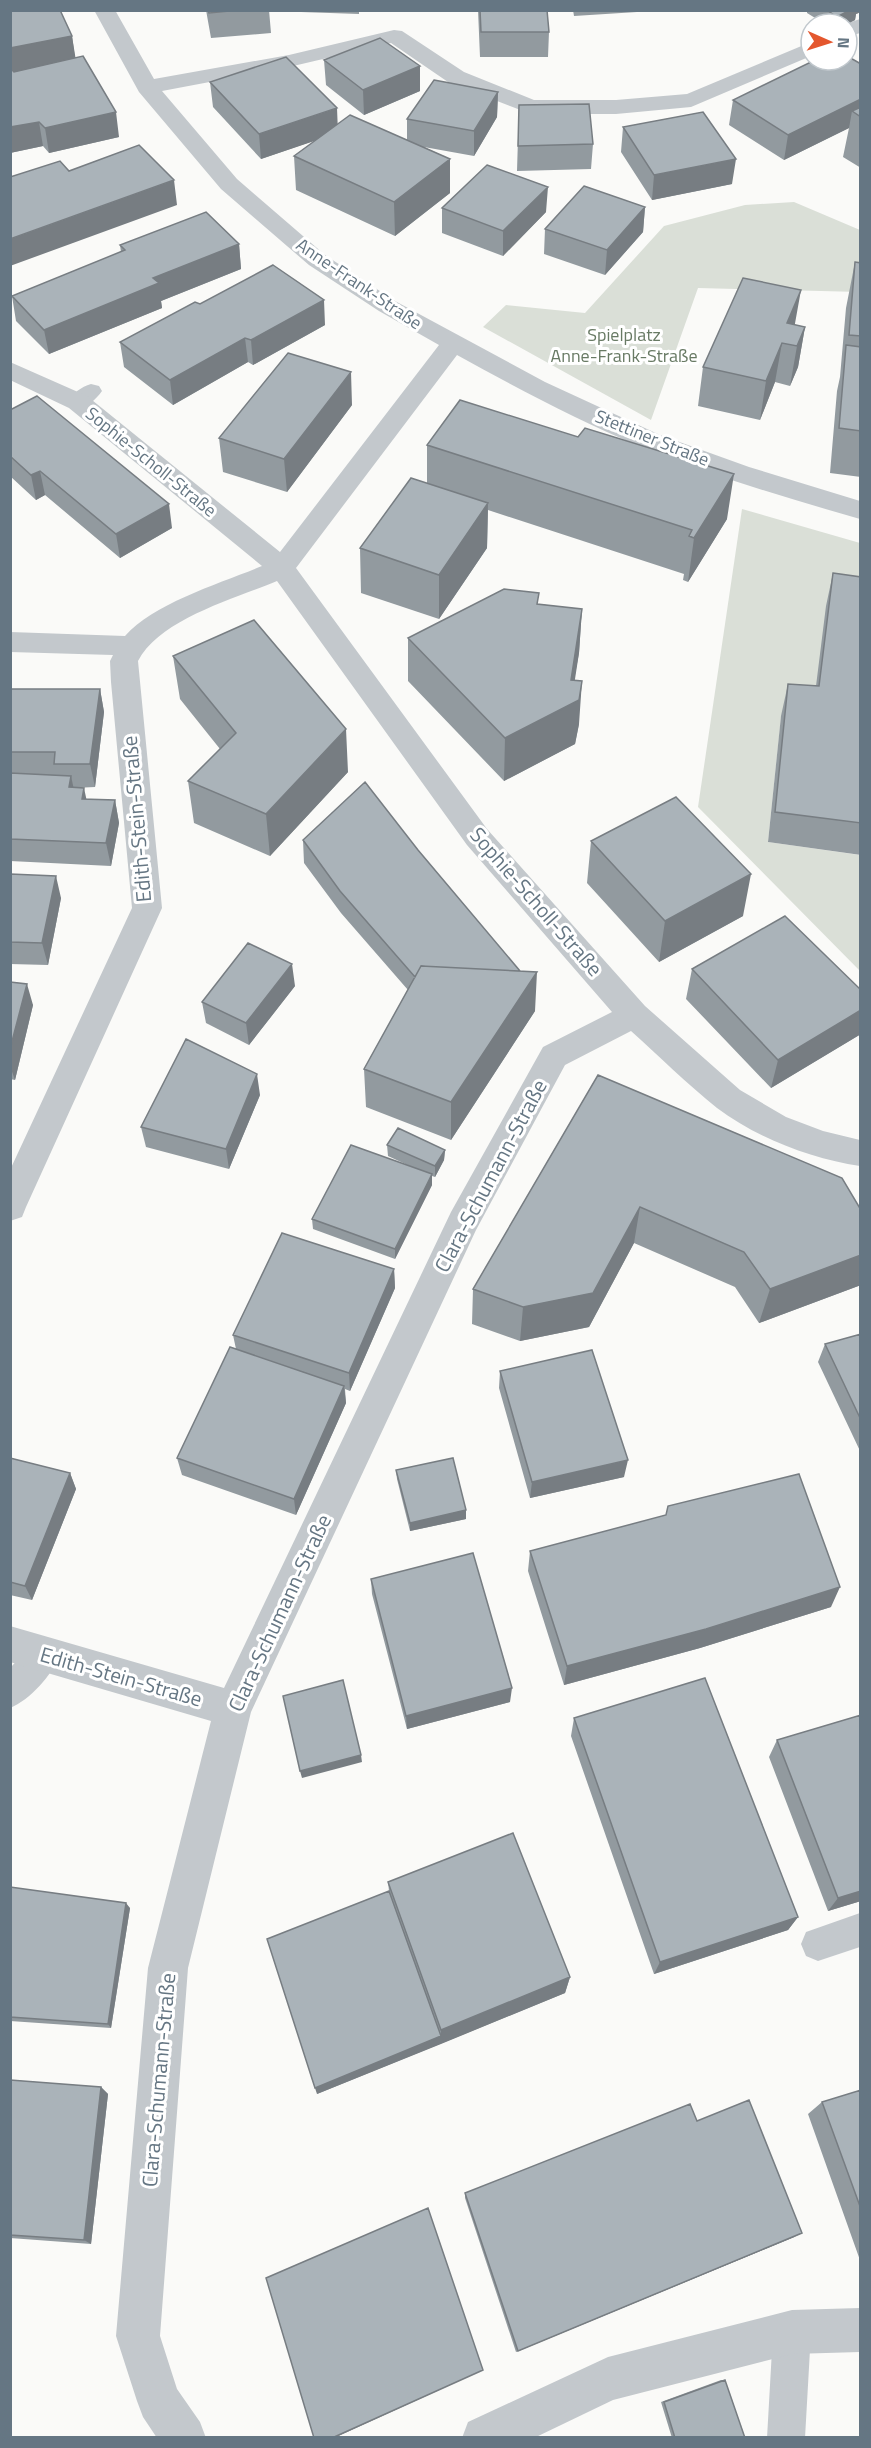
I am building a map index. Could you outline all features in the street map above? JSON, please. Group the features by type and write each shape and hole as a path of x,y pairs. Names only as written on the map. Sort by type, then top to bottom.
{"street":[{"name":"Anne-Frank-Straße","path":"104,10 147,87 242,197 317,260 387,306 453,344"},
{"path":"147,87 289,61 395,28 456,77 531,107 616,107 691,100 799,53"},
{"path":"10,642 132,646 144,632 164,618 282,568 453,344"},
{"name":"Stettiner Straße","path":"453,344 536,388 651,441 740,473 861,510"},
{"name":"Sophie-Scholl-Straße","path":"10,370 84,396 282,568 477,837 634,1015 729,1099 775,1126 819,1143 861,1153"},
{"name":"Edith-Stein-Straße","path":"10,1207 147,908 125,682 124,662 132,646"},
{"name":"Clara-Schumann-Straße","path":"184,2438 159,2401 138,2336 168,1968 233,1709 463,1222 554,1056 634,1015"},
{"name":"Edith-Stein-Straße","path":"27,1649 233,1709"},
{"path":"484,2438 608,2379 792,2331 861,2330"}],"lane":[{"path":"10,1692 27,1649"},
{"path":"818,1944 861,1930"},
{"path":"786,2438 792,2331"}],"green space":[{"name":"Spielplatz Anne-Frank-Straße","path":"794,202 860,230 860,292 698,288 651,420 483,327 506,305 585,313 664,226 745,205"},
{"path":"742,509 860,543 860,610 812,718 781,717 768,842 860,855 860,971 698,807"}],"building":[{"path":"10,10 60,10 72,36 10,48"},
{"path":"208,10 240,10 209,13"},
{"path":"480,10 547,10 549,32 481,32"},
{"path":"827,10 850,10 846,12"},
{"path":"380,38 420,66 363,90 324,60"},
{"path":"83,56 116,112 45,128 39,122 10,127 10,68 14,72"},
{"path":"286,57 337,108 259,134 210,82"},
{"path":"859,63 861,64 861,99 788,135 733,100 799,68 799,72 859,72"},
{"path":"434,80 498,92 474,131 407,119"},
{"path":"589,104 593,144 518,146 519,105"},
{"path":"861,107 861,117 852,111"},
{"path":"703,112 736,159 654,175 623,127"},
{"path":"350,115 450,159 394,202 294,156"},
{"path":"139,145 174,180 10,239 10,177 60,161 69,171"},
{"path":"487,165 548,187 503,231 442,208"},
{"path":"584,186 645,207 607,250 545,229"},
{"path":"206,212 239,244 153,278 159,283 44,330 12,296 125,250 120,245"},
{"path":"855,262 861,263 861,336 849,335"},
{"path":"273,265 324,300 251,340 245,338 170,380 120,342 195,302 200,304"},
{"path":"743,278 801,290 787,323 805,327 797,346 782,343 766,381 703,367"},
{"path":"846,345 861,347 861,431 839,428"},
{"path":"288,353 351,372 284,459 219,438"},
{"path":"37,396 169,504 116,534 40,471 31,475 10,456 10,410"},
{"path":"460,400 578,437 585,428 734,474 694,538 689,536 692,530 427,445"},
{"path":"411,478 488,503 439,575 360,548"},
{"path":"833,573 861,577 861,823 775,812 788,684 819,686"},
{"path":"504,589 539,593 537,604 582,609 571,680 582,681 579,700 505,738 408,638"},
{"path":"254,620 346,729 266,814 188,781 236,733 173,656"},
{"path":"10,689 100,689 90,764 54,764 55,752 10,752"},
{"path":"10,773 71,776 69,787 84,788 82,799 115,800 106,843 10,839"},
{"path":"365,782 418,850 520,971 421,966 415,977 340,891 303,840"},
{"path":"676,797 751,874 665,921 591,841"},
{"path":"10,874 56,876 42,943 10,942"},
{"path":"785,916 861,990 861,1010 778,1060 692,969"},
{"path":"248,943 292,964 246,1023 202,1002"},
{"path":"421,966 537,972 451,1102 364,1069"},
{"path":"10,982 27,984 10,1049"},
{"path":"186,1039 257,1074 226,1149 141,1127"},
{"path":"598,1075 842,1178 861,1210 861,1255 770,1289 744,1252 640,1207 593,1293 523,1307 473,1289"},
{"path":"398,1128 445,1150 435,1166 387,1145"},
{"path":"351,1145 432,1174 395,1249 312,1219"},
{"path":"282,1233 394,1269 349,1373 233,1335"},
{"path":"861,1334 861,1420 825,1344"},
{"path":"230,1347 344,1386 294,1499 177,1458"},
{"path":"592,1350 628,1460 532,1482 500,1371"},
{"path":"10,1458 70,1473 25,1586 10,1582"},
{"path":"453,1458 466,1510 410,1523 396,1470"},
{"path":"799,1474 840,1587 706,1629 567,1666 530,1551 666,1515 668,1506"},
{"path":"473,1553 512,1688 406,1716 371,1579"},
{"path":"705,1678 798,1917 660,1962 574,1718"},
{"path":"343,1680 361,1755 300,1771 283,1696"},
{"path":"861,1715 861,1891 838,1898 777,1740"},
{"path":"513,1833 570,1977 441,2030 388,1882"},
{"path":"10,1887 126,1903 108,2024 10,2017"},
{"path":"389,1891 441,2036 315,2088 267,1939"},
{"path":"10,2080 101,2087 84,2240 10,2235"},
{"path":"861,2090 861,2209 822,2102"},
{"path":"749,2100 802,2233 518,2351 465,2193 690,2104 697,2121"},
{"path":"428,2208 483,2370 332,2438 314,2438 266,2278"},
{"path":"725,2380 745,2438 675,2438 664,2402"}]}
